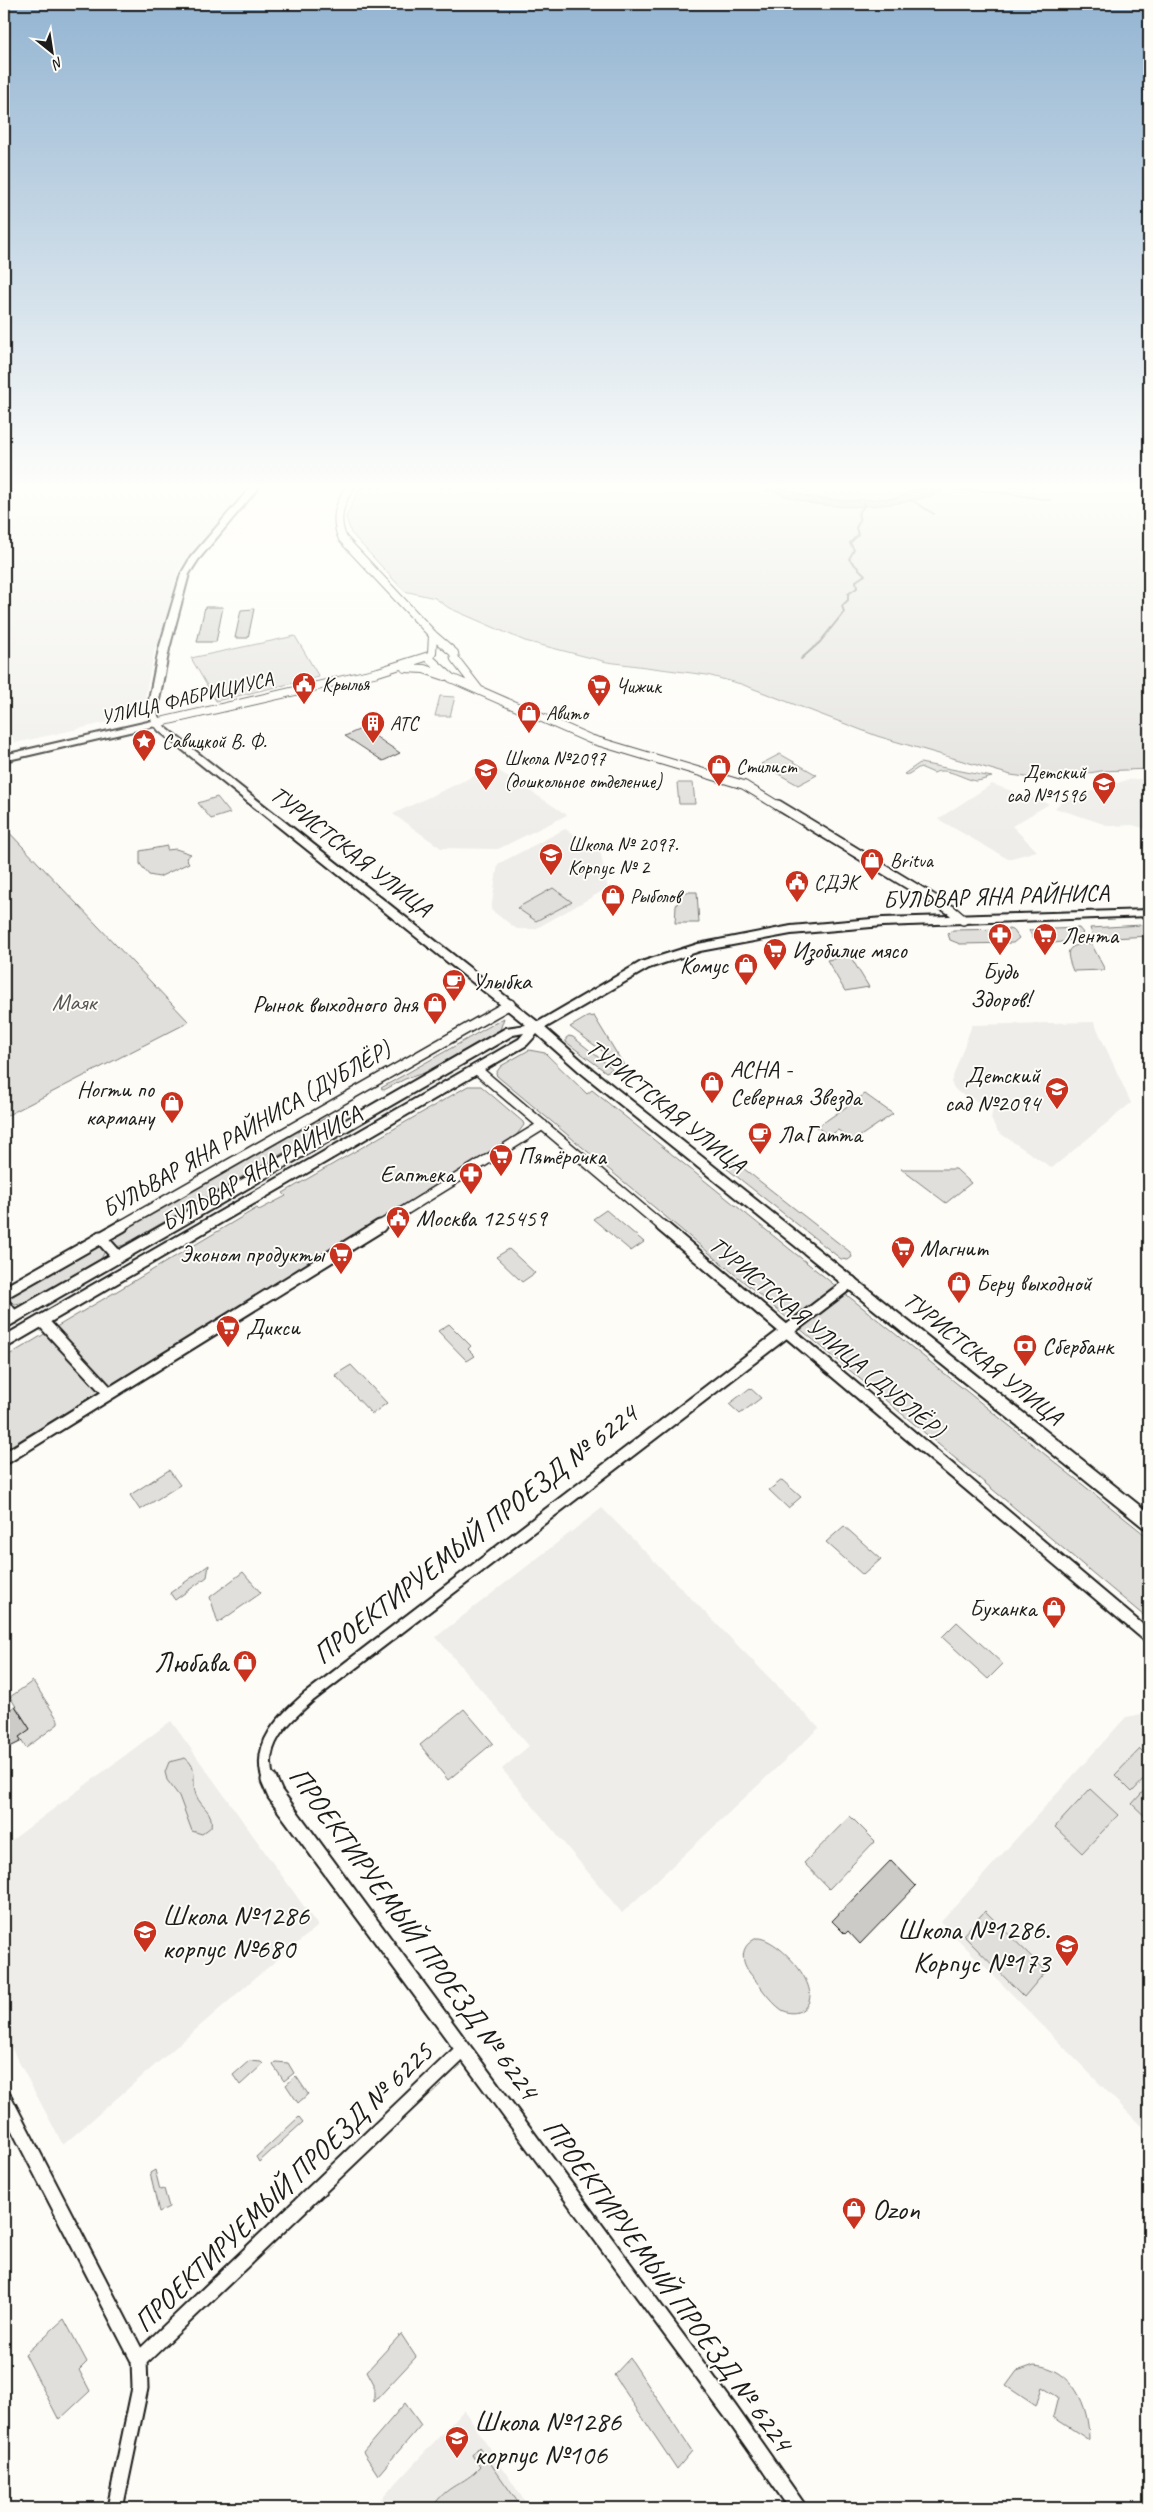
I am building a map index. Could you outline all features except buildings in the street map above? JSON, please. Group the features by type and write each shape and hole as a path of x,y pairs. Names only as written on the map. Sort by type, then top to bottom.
{"main road":[{"path":"156,723 152,710 163,656 177,604"},
{"name":"УЛИЦА ФАБРИЦИУСА","path":"4,758 156,723"},
{"name":"ТУРИСТСКАЯ УЛИЦА","path":"156,723 185,749 510,1004 584,1069 1149,1522"},
{"name":"БУЛЬВАР ЯНА РАЙНИСА","path":"4,1343 523,1042 536,1028 645,965 698,948 812,926 1149,913"},
{"name":"БУЛЬВАР ЯНА РАЙНИСА","path":"9,1320 510,1031 536,1028"}],"street":[{"path":"403,604 449,651 454,653 455,659 479,690"},
{"path":"433,635 432,658 451,678"},
{"path":"432,658 449,651"},
{"name":"УЛИЦА ФАБРИЦИУСА","path":"378,672 398,669 432,658"},
{"name":"УЛИЦА ФАБРИЦИУСА","path":"156,723 432,658"},
{"path":"432,658 444,664 455,659"},
{"path":"398,669 424,669 451,678 590,739 744,785 951,910 963,920"},
{"name":"БУЛЬВАР ЯНА РАЙНИСА (ДУБЛЁР)","path":"4,1293 510,1004"},
{"name":"ТУРИСТСКАЯ УЛИЦА (ДУБЛЁР)","path":"476,1069 1149,1637"},
{"path":"4,1459 543,1125"},
{"path":"100,1237 118,1256"},
{"name":"ПРОЕКТИРУЕМЫЙ ПРОЕЗД № 6224","path":"798,2508 730,2411 462,2051 351,1895 275,1794 266,1775 264,1754 290,1712 341,1670 851,1282"},
{"path":"4,1304 9,1320"},
{"path":"42,1321 109,1394"},
{"name":"ПРОЕКТИРУЕМЫЙ ПРОЕЗД № 6225","path":"139,2360 462,2051"},
{"path":"4,2098 139,2360 142,2373 140,2388 115,2508"}],"shaded area":[{"path":"4,604 170,604 159,648 155,648 142,711 131,714 131,717 15,743 10,732 4,733"},
{"name":"Школа №2097 (дошкольное отделение)","path":"493,767 567,815 498,849 441,848 393,814"},
{"name":"Детский сад №1596","path":"1140,779 1149,781 1149,830 1133,825 1110,826 1055,808 1062,801 1076,796 1127,780"},
{"path":"992,784 1049,804 1012,826 1037,851 1008,859 938,819"},
{"name":"Школа № 2097. Корпус № 2","path":"565,829 600,851 608,888 535,929 517,929 491,910 498,864"},
{"path":"1094,1022 1131,1103 1052,1168 998,1132 991,1119 993,1108 959,1093 951,1082 972,1025"},
{"path":"602,1508 819,1728 622,1913 502,1769 529,1746 436,1637"},
{"name":"Школа №1286. Корпус №173","path":"1144,1714 1149,1718 1149,2134 941,1922 1126,1717"},
{"name":"Школа №1286 корпус №680","path":"171,1721 318,1926 63,2145 4,2034 4,1846"},
{"name":"Школа №1286 корпус №106","path":"464,2410 529,2508 373,2508"}],"green space":[{"path":"444,604 1149,604 1149,769 1101,771 1047,780 1011,775 877,736 741,684 707,675 607,662 525,641"},
{"path":"295,636 319,677 216,701 191,658"},
{"path":"440,696 455,697 450,716 435,716"},
{"path":"780,754 817,775 798,785 761,764"},
{"path":"920,763 992,777 976,781 944,771 934,773 920,767 907,775 904,774"},
{"path":"677,783 693,783 695,804 679,804"},
{"path":"217,797 230,813 211,819 198,803"},
{"name":"Маяк","path":"4,827 189,1022 4,1117"},
{"path":"167,846 167,850 176,849 191,854 186,858 189,863 159,877 149,875 140,864 140,851"},
{"path":"553,888 572,902 536,921 517,908"},
{"path":"682,892 697,892 699,923 675,923 676,906"},
{"path":"1142,925 1149,936 1094,939 1090,928"},
{"path":"1079,928 1083,933 1077,939 1056,943 1037,940 1029,930"},
{"path":"1009,929 1014,931 1019,938 1013,943 960,944 950,940 948,934 953,930"},
{"path":"1091,943 1105,970 1073,971 1068,953 1070,949 1077,945"},
{"path":"850,956 869,987 845,991 827,960"},
{"path":"594,1016 625,1068 570,1027 587,1017"},
{"path":"504,1018 500,1030 424,1073 405,1079 384,1090 381,1088"},
{"path":"569,1036 573,1037 613,1069 606,1072 566,1042 566,1038"},
{"path":"529,1050 545,1053 587,1094 592,1090 1149,1538 1149,1620 497,1076 496,1073 501,1066"},
{"path":"468,1086 481,1086 523,1122 524,1125 515,1137 4,1450 4,1358 257,1208 259,1210 286,1196 283,1193"},
{"path":"865,1094 893,1114 853,1141 838,1130 829,1136 817,1127"},
{"path":"326,1113 329,1116 315,1124 319,1129 304,1141 124,1245 116,1247 110,1243 109,1237 113,1237 315,1122 313,1120"},
{"path":"734,1161 850,1252 852,1257 848,1260 841,1259 726,1168 725,1165"},
{"path":"901,1169 956,1169 971,1183 946,1203"},
{"path":"606,1210 644,1242 631,1251 593,1219"},
{"path":"99,1244 105,1251 101,1259 26,1302 15,1304 8,1300 8,1295"},
{"path":"509,1249 535,1273 522,1282 496,1257"},
{"path":"449,1324 471,1346 468,1349 475,1356 467,1361 438,1331"},
{"path":"351,1365 387,1403 372,1414 335,1375"},
{"path":"750,1388 761,1398 740,1414 729,1404"},
{"path":"169,1470 180,1485 140,1510 130,1495"},
{"path":"782,1480 801,1497 788,1508 769,1490"},
{"path":"844,1526 881,1559 863,1575 826,1542"},
{"path":"209,1565 207,1577 175,1600 170,1593"},
{"path":"243,1572 261,1593 218,1623 210,1597"},
{"path":"957,1622 1003,1664 988,1679 942,1637"},
{"path":"33,1681 58,1720 58,1724 26,1748 19,1737 30,1729 10,1697"},
{"path":"464,1709 493,1743 448,1780 420,1745"},
{"path":"1140,1749 1149,1758 1149,1774 1132,1792 1115,1775"},
{"path":"185,1758 192,1766 196,1795 211,1817 211,1827 202,1834 192,1831 179,1796 167,1780 165,1772 169,1762"},
{"path":"1149,1785 1149,1820 1132,1804"},
{"path":"1090,1789 1118,1815 1082,1853 1055,1827"},
{"path":"850,1816 875,1841 829,1889 804,1863"},
{"path":"985,1911 1046,1971 1024,1997 963,1935"},
{"path":"757,1938 766,1940 788,1956 806,1981 810,1993 808,2003 800,2011 796,2013 789,2012 777,2006 746,1967 743,1957 745,1948"},
{"path":"249,2061 261,2062 263,2064 240,2085 233,2075"},
{"path":"276,2062 288,2063 294,2073 284,2081 273,2065"},
{"path":"296,2076 308,2094 298,2103 286,2085"},
{"path":"299,2117 303,2122 259,2162 256,2157"},
{"path":"155,2170 160,2190 164,2189 169,2207 159,2212 150,2173"},
{"path":"64,2319 87,2362 79,2370 90,2391 59,2420 25,2354"},
{"path":"401,2334 416,2357 374,2402 374,2384 367,2371"},
{"path":"630,2358 692,2451 677,2469 614,2375"},
{"path":"1034,2365 1059,2373 1076,2390 1086,2414 1089,2440 1053,2417 1058,2397 1042,2387 1036,2406 1006,2386 1017,2371"},
{"path":"405,2403 421,2425 378,2475 363,2452"},
{"path":"479,2447 522,2508 432,2508 444,2494 468,2478 480,2467 472,2455"}],"waterway":[{"path":"801,659 820,642 844,612 842,606 844,604"}],"place":[{"name":"Крылья","path":"304,705"},
{"name":"Чижик","path":"599,707"},
{"name":"Авито","path":"529,734"},
{"name":"АТС","path":"373,744"},
{"name":"Савицкой В. Ф.","path":"144,762"},
{"name":"Стилист","path":"719,787"},
{"name":"Школа №2097 (дошкольное отделение)","path":"486,791"},
{"name":"Детский сад №1596","path":"1104,805"},
{"name":"Школа № 2097. Корпус № 2","path":"551,876"},
{"name":"Britva","path":"872,881"},
{"name":"СДЭК","path":"797,903"},
{"name":"Рыболов","path":"613,917"},
{"name":"Будь Здоров!","path":"1000,956"},
{"name":"Лента","path":"1045,956"},
{"name":"Изобилие мясо","path":"775,971"},
{"name":"Комус","path":"746,986"},
{"name":"Улыбка","path":"454,1002"},
{"name":"Рынок выходного дня","path":"435,1025"},
{"name":"АСНА - Северная Звезда","path":"712,1104"},
{"name":"Детский сад №2094","path":"1057,1110"},
{"name":"Ногти по карману","path":"172,1124"},
{"name":"ЛаГатта","path":"760,1155"},
{"name":"Пятёрочка","path":"501,1177"},
{"name":"Еаптека","path":"471,1195"},
{"name":"Москва 125459","path":"398,1239"},
{"name":"Магнит","path":"903,1269"},
{"name":"Эконом продукты","path":"341,1275"},
{"name":"Беру выходной","path":"959,1304"},
{"name":"Дикси","path":"228,1348"},
{"name":"Сбербанк","path":"1025,1367"},
{"name":"Буханка","path":"1054,1629"},
{"name":"Любава","path":"245,1683"},
{"name":"Школа №1286 корпус №680","path":"145,1953"},
{"name":"Школа №1286. Корпус №173","path":"1067,1967"},
{"name":"Ozon","path":"854,2230"},
{"name":"Школа №1286 корпус №106","path":"457,2459"}]}
